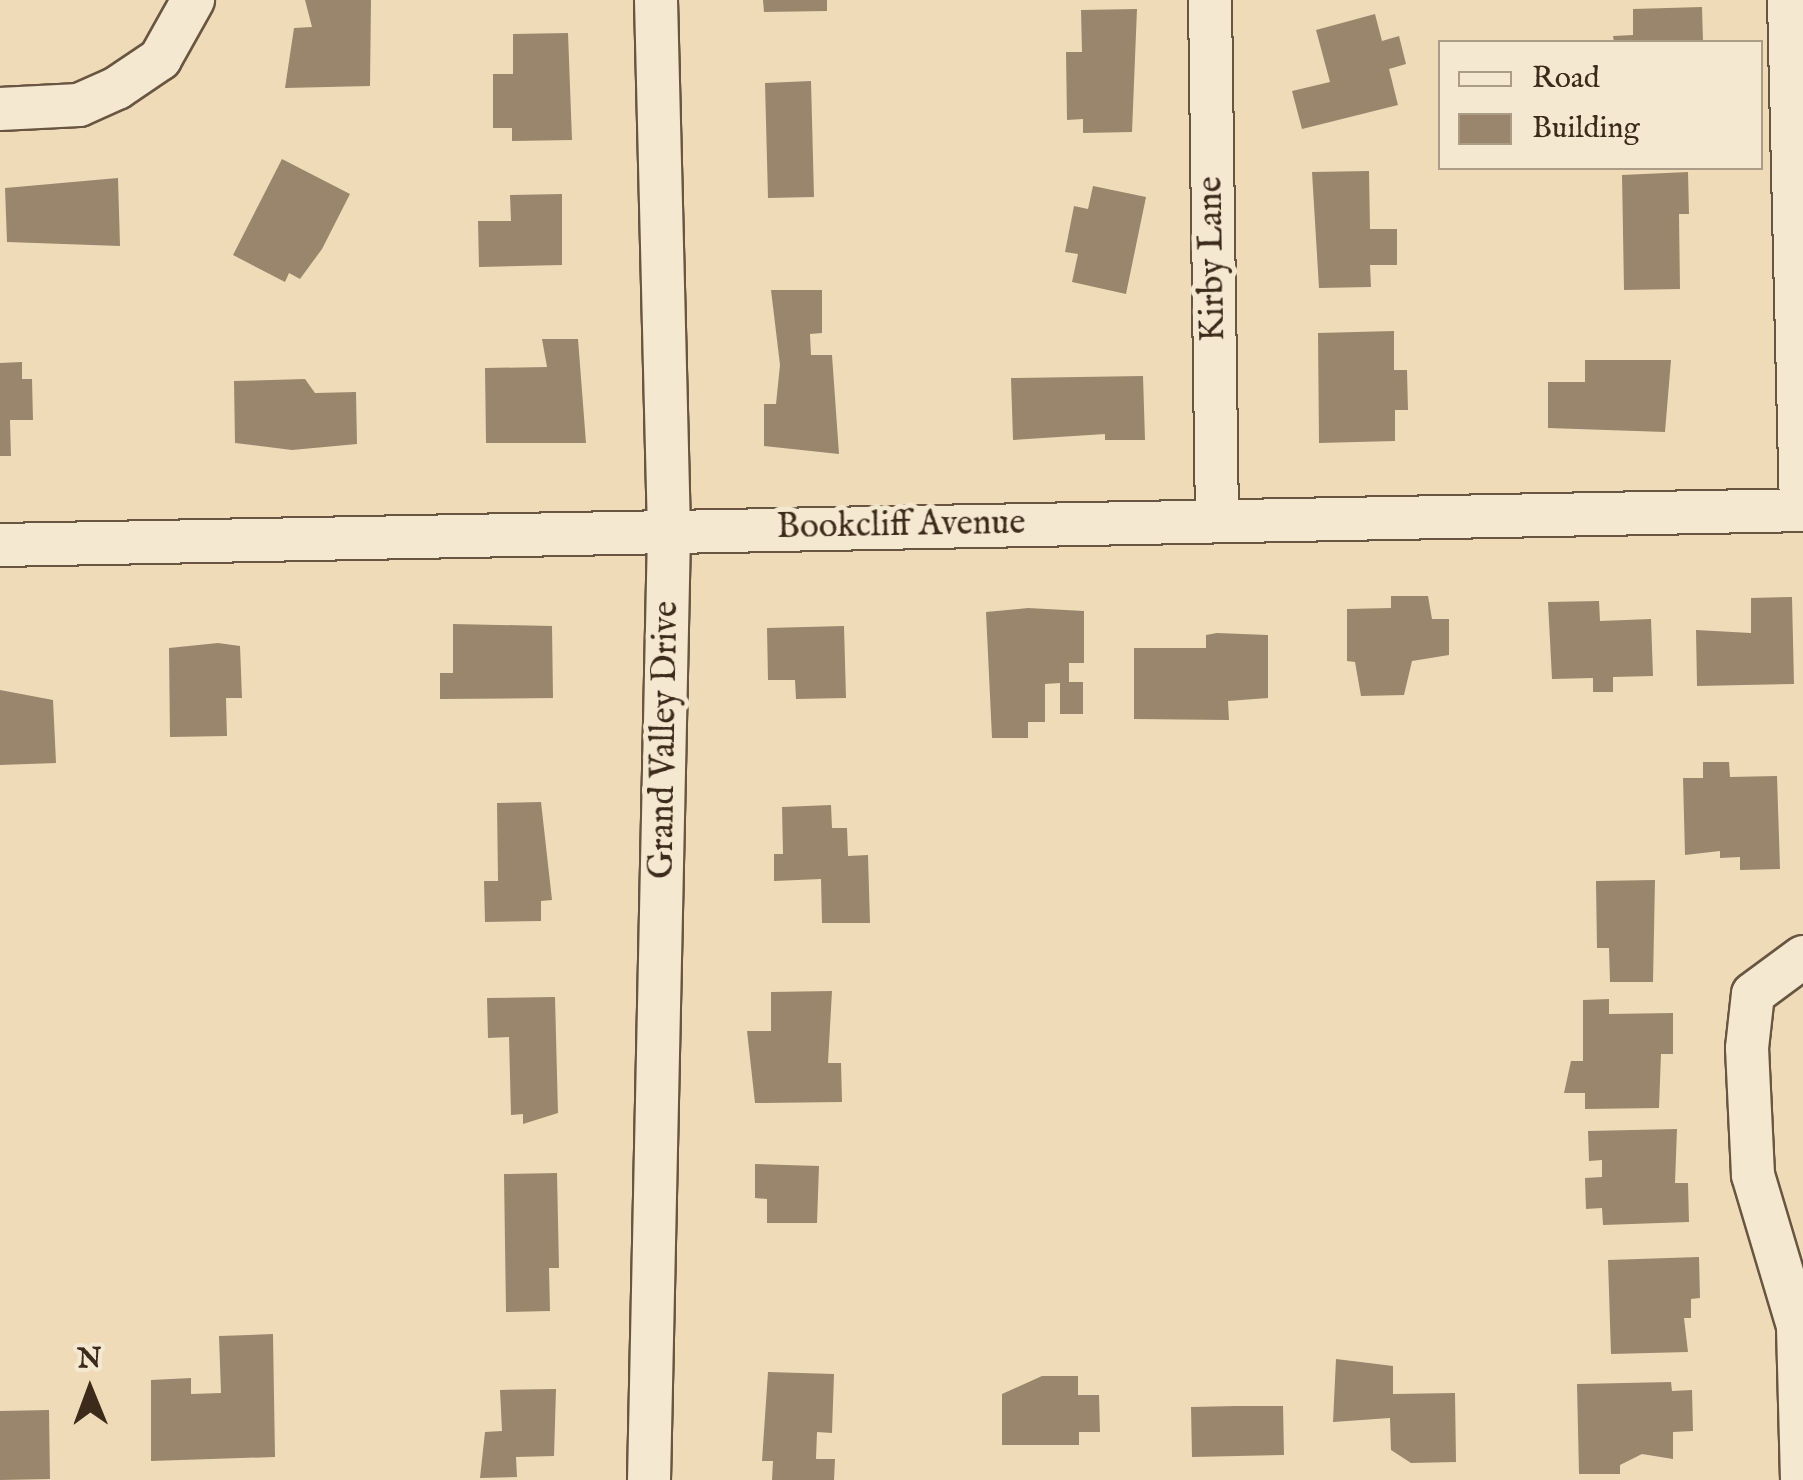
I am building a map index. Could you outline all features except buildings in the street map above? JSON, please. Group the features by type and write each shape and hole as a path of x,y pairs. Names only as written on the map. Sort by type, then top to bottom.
{"street":[{"path":"0,109 79,105 117,88 160,59 193,0"},
{"name":"Grand Valley Drive","path":"649,1480 669,532 656,0"},
{"name":"Kirby Lane","path":"1210,0 1217,518"},
{"path":"1789,0 1802,510"},
{"name":"Bookcliff Avenue","path":"0,545 1217,518 1802,510"},
{"path":"1802,1480 1798,1326 1753,1175 1753,994 1803,957"}]}
